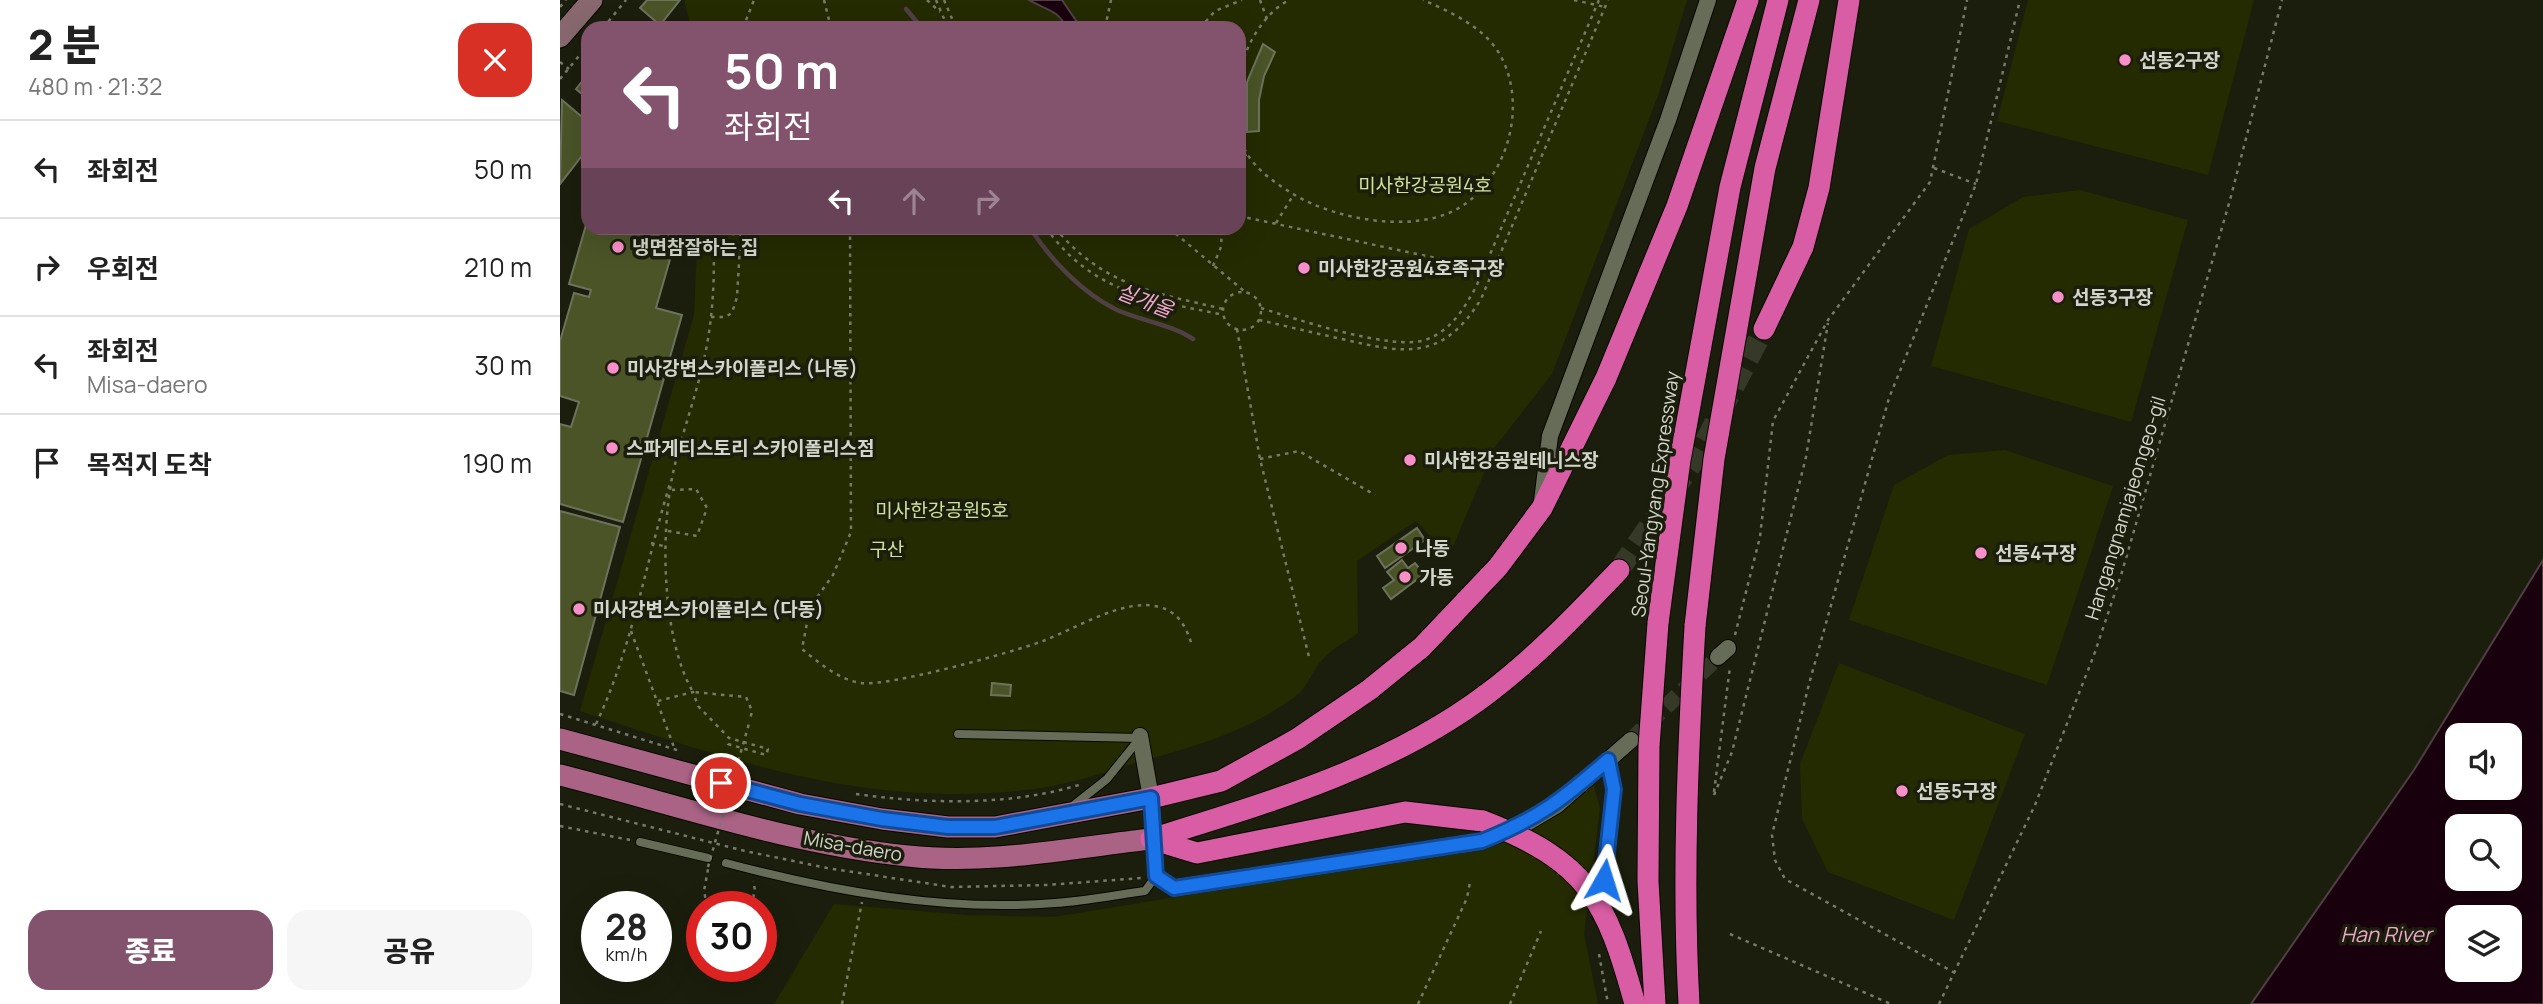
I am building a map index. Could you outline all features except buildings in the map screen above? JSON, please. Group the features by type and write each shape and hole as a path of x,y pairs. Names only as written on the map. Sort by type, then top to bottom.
{"highway":[{"path":"1151,798 1221,781 1297,739 1369,690 1451,620 1498,567 1542,508 1606,378 1677,206 1748,0"},
{"name":"Seoul-Yangyang Expressway","path":"1656,1004 1648,881 1649,746 1658,623 1680,460 1730,187 1778,0"},
{"path":"1689,1004 1686,958 1688,746 1695,626 1714,460 1765,168 1809,0"},
{"path":"1764,329 1803,247 1819,188 1849,0"},
{"path":"1152,839 1270,803 1338,777 1413,740 1486,695 1557,635 1619,570"},
{"path":"1152,839 1197,853 1405,812 1483,821 1523,836 1558,857 1592,893 1611,924 1634,1004"}],"main road":[{"name":"Misa-daero","path":"560,739 800,804 882,819 948,827 995,827 1151,798"},
{"name":"Misa-daero","path":"560,775 783,832 908,856 1010,857 1152,839"}],"street":[{"path":"560,37 592,0"},
{"path":"1542,508 1550,436 1668,120 1708,0"},
{"path":"1140,737 1151,798 1156,876 1174,888 1482,841 1525,824 1557,805 1631,740"},
{"path":"1599,926 1614,789 1608,760"}],"lane":[{"path":"958,734 1140,737"},
{"path":"1049,817 1078,802 1100,785 1140,737"},
{"path":"640,842 708,862"},
{"path":"726,863 775,876 936,902 1055,903 1145,891 1156,876"}],"path":[{"path":"560,7 566,0"},
{"path":"609,21 626,0"},
{"path":"746,21 754,0"},
{"path":"824,0 829,21"},
{"path":"927,0 941,14"},
{"path":"936,0 944,21"},
{"path":"944,0 953,21"},
{"path":"1106,21 1111,0"},
{"path":"1206,21 1214,11 1242,0"},
{"path":"1260,0 1267,19"},
{"path":"1246,55 1267,19 1289,0"},
{"path":"1247,153 1265,175 1309,204 1358,219 1416,219 1456,209 1482,187 1494,170 1509,136 1514,113 1504,62 1488,38 1475,28 1423,0"},
{"path":"1574,0 1605,7"},
{"path":"1261,308 1300,321 1396,342 1424,341 1450,326 1476,287 1599,0"},
{"path":"1259,320 1385,349 1421,349 1439,344 1458,331 1481,299 1608,0"},
{"path":"1828,320 1806,457 1732,752 1714,795 1726,650 1760,537 1773,421 1828,320 1930,182 1967,0"},
{"path":"1955,973 1785,879 1775,860 1772,835 1809,684 1889,398 1976,184 2020,0"},
{"name":"Hangangnamjajeongeo-gil","path":"1939,1004 2002,879 2069,725 2122,572 2230,200 2282,0"},
{"path":"560,79 581,54"},
{"path":"560,62 569,69"},
{"path":"1933,168 1976,184"},
{"path":"1276,223 1294,194"},
{"path":"1246,217 1492,270"},
{"path":"596,724 618,676 651,543 706,351 715,269 714,235"},
{"path":"711,317 725,317 735,306 741,235"},
{"path":"850,235 851,532 833,575 810,607 802,649 826,669 861,683 908,677 1042,641 1111,612 1144,606 1158,606 1172,612 1185,624 1192,645"},
{"path":"1053,235 1088,270 1129,294 1224,315"},
{"path":"1062,235 1085,258 1122,282 1223,309"},
{"path":"1177,235 1245,292 1256,298 1261,308 1259,320 1249,328 1237,329"},
{"path":"1213,266 1221,247 1222,235"},
{"path":"1245,292 1229,298 1223,309 1224,315 1237,329 1260,459 1309,657"},
{"path":"1260,459 1299,451 1374,495"},
{"path":"672,475 667,547 670,630 677,661 698,706 729,738 768,749 766,755 728,744 729,738"},
{"path":"668,531 691,538 696,536 707,508 696,489 671,491"},
{"path":"651,543 667,547"},
{"path":"631,631 675,750"},
{"path":"658,701 693,692 746,697 751,703 751,720 708,862 704,891"},
{"path":"560,714 686,754"},
{"path":"733,768 745,771"},
{"path":"844,793 913,800 999,799 1060,791 1091,781"},
{"path":"560,804 675,834"},
{"path":"560,826 640,842"},
{"path":"1418,1004 1467,898 1470,882"},
{"path":"842,1004 864,892"},
{"path":"1599,926 1598,947 1608,1004"},
{"path":"1510,1004 1541,931"},
{"path":"1730,934 1891,1004"}],"green space":[{"name":"미사한강공원5호","path":"684,0 1687,0 1659,93 1552,374 1495,447 1449,556 1416,521 1357,561 1358,633 1324,658 1296,696 1259,719 1202,743 1075,781 1034,789 974,794 915,793 803,777 692,747 580,711 694,315 698,235 1246,235 1246,21 689,21"},
{"name":"선동2구장","path":"2028,0 2254,0 2208,175 1997,121"},
{"name":"선동3구장","path":"2080,190 2188,220 2131,422 1931,366 1969,229 2023,197"},
{"name":"선동4구장","path":"2005,450 2113,486 2047,685 1849,620 1894,485 1948,455"},
{"name":"선동5구장","path":"1839,663 2025,734 1954,920 1828,872 1802,819 1800,764"},
{"path":"1593,783 1600,808 1584,934 1598,1004 774,1004 834,904 967,915 1054,917 1513,841 1561,812"}],"water":[{"path":"1029,0 1062,0 1076,21 1062,21"},
{"name":"Han River","path":"2543,560 2543,1004 2251,1004 2414,770"}],"waterway":[{"name":"실개울","path":"906,9 916,21"},
{"name":"실개울","path":"1035,235 1058,264 1104,303 1193,339"}],"tunnel":[{"path":"1619,570 1698,455 1764,329"},
{"path":"1631,740 1718,657"}],"place":[{"name":"선동2구장","path":"2125,60"},
{"name":"냉면참잘하는 집","path":"618,247"},
{"name":"미사한강공원4호족구장","path":"1304,268"},
{"name":"선동3구장","path":"2058,297"},
{"name":"미사강변스카이폴리스 (나동)","path":"613,368"},
{"name":"스파게티스토리 스카이폴리스점","path":"612,448"},
{"name":"미사한강공원테니스장","path":"1410,460"},
{"name":"나동","path":"1401,548"},
{"name":"선동4구장","path":"1981,553"},
{"name":"가동","path":"1405,577"},
{"name":"미사강변스카이폴리스 (다동)","path":"579,609"},
{"name":"선동5구장","path":"1902,791"}],"route":[{"path":"721,783 800,804 882,819 948,827 995,827 1151,798 1156,876 1174,888 1482,841 1525,824 1557,805 1608,760 1614,789 1604,880"}],"park label":[{"name":"미사한강공원4호","path":"1425,185"},
{"name":"구산","path":"887,549"}]}
